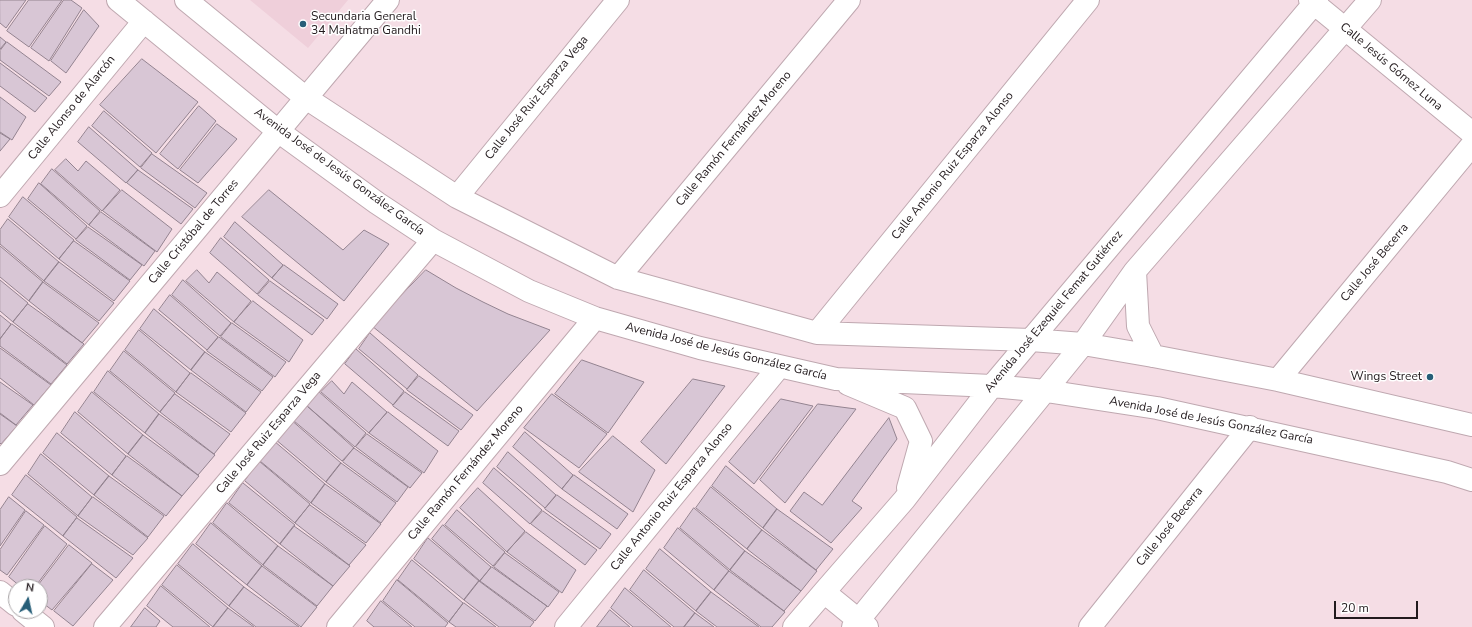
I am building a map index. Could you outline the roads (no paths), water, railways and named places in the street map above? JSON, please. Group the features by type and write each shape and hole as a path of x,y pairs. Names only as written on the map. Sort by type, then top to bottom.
{"street":[{"name":"Avenida José de Jesús González García","path":"118,0 278,131 377,203 432,240 529,291 595,318 700,348 836,379 992,386 1046,391 1157,408 1250,427 1447,472 1472,480"},
{"path":"186,0 306,98 457,197 618,278 817,333 1031,340 1083,344 1278,380 1471,423"},
{"name":"Calle Cristóbal de Torres","path":"0,464 388,0"},
{"name":"Calle José Ruiz Esparza Vega","path":"457,197 618,0"},
{"name":"Calle Ramón Fernández Moreno","path":"618,278 849,0"},
{"name":"Calle Antonio Ruiz Esparza Alonso","path":"817,333 1088,0"},
{"path":"824,592 859,625 1083,344 1135,271 1370,0"},
{"name":"Calle Jesús Gómez Luna","path":"1314,1 1472,134"},
{"name":"Avenida José Ezequiel Femat Gutiérrez","path":"794,627 904,500 992,386 1314,1"},
{"name":"Calle Alonso de Alarcón","path":"0,196 144,21"},
{"name":"Calle José Becerra","path":"1278,380 1472,145"},
{"name":"Calle José Ruiz Esparza Vega","path":"105,627 432,240"},
{"path":"1135,271 1138,326 1153,356"},
{"name":"Calle Ramón Fernández Moreno","path":"338,627 595,318"},
{"name":"Calle Antonio Ruiz Esparza Alonso","path":"566,627 779,367"},
{"path":"836,379 905,408 921,441 904,500"},
{"name":"Calle José Becerra","path":"1090,627 1250,427"},
{"path":"0,592 8,598"},
{"path":"33,619 43,627"}],"place":[{"name":"Secundaria General 34 Mahatma Gandhi","path":"303,24"},
{"name":"Wings Street","path":"1430,377"}]}
